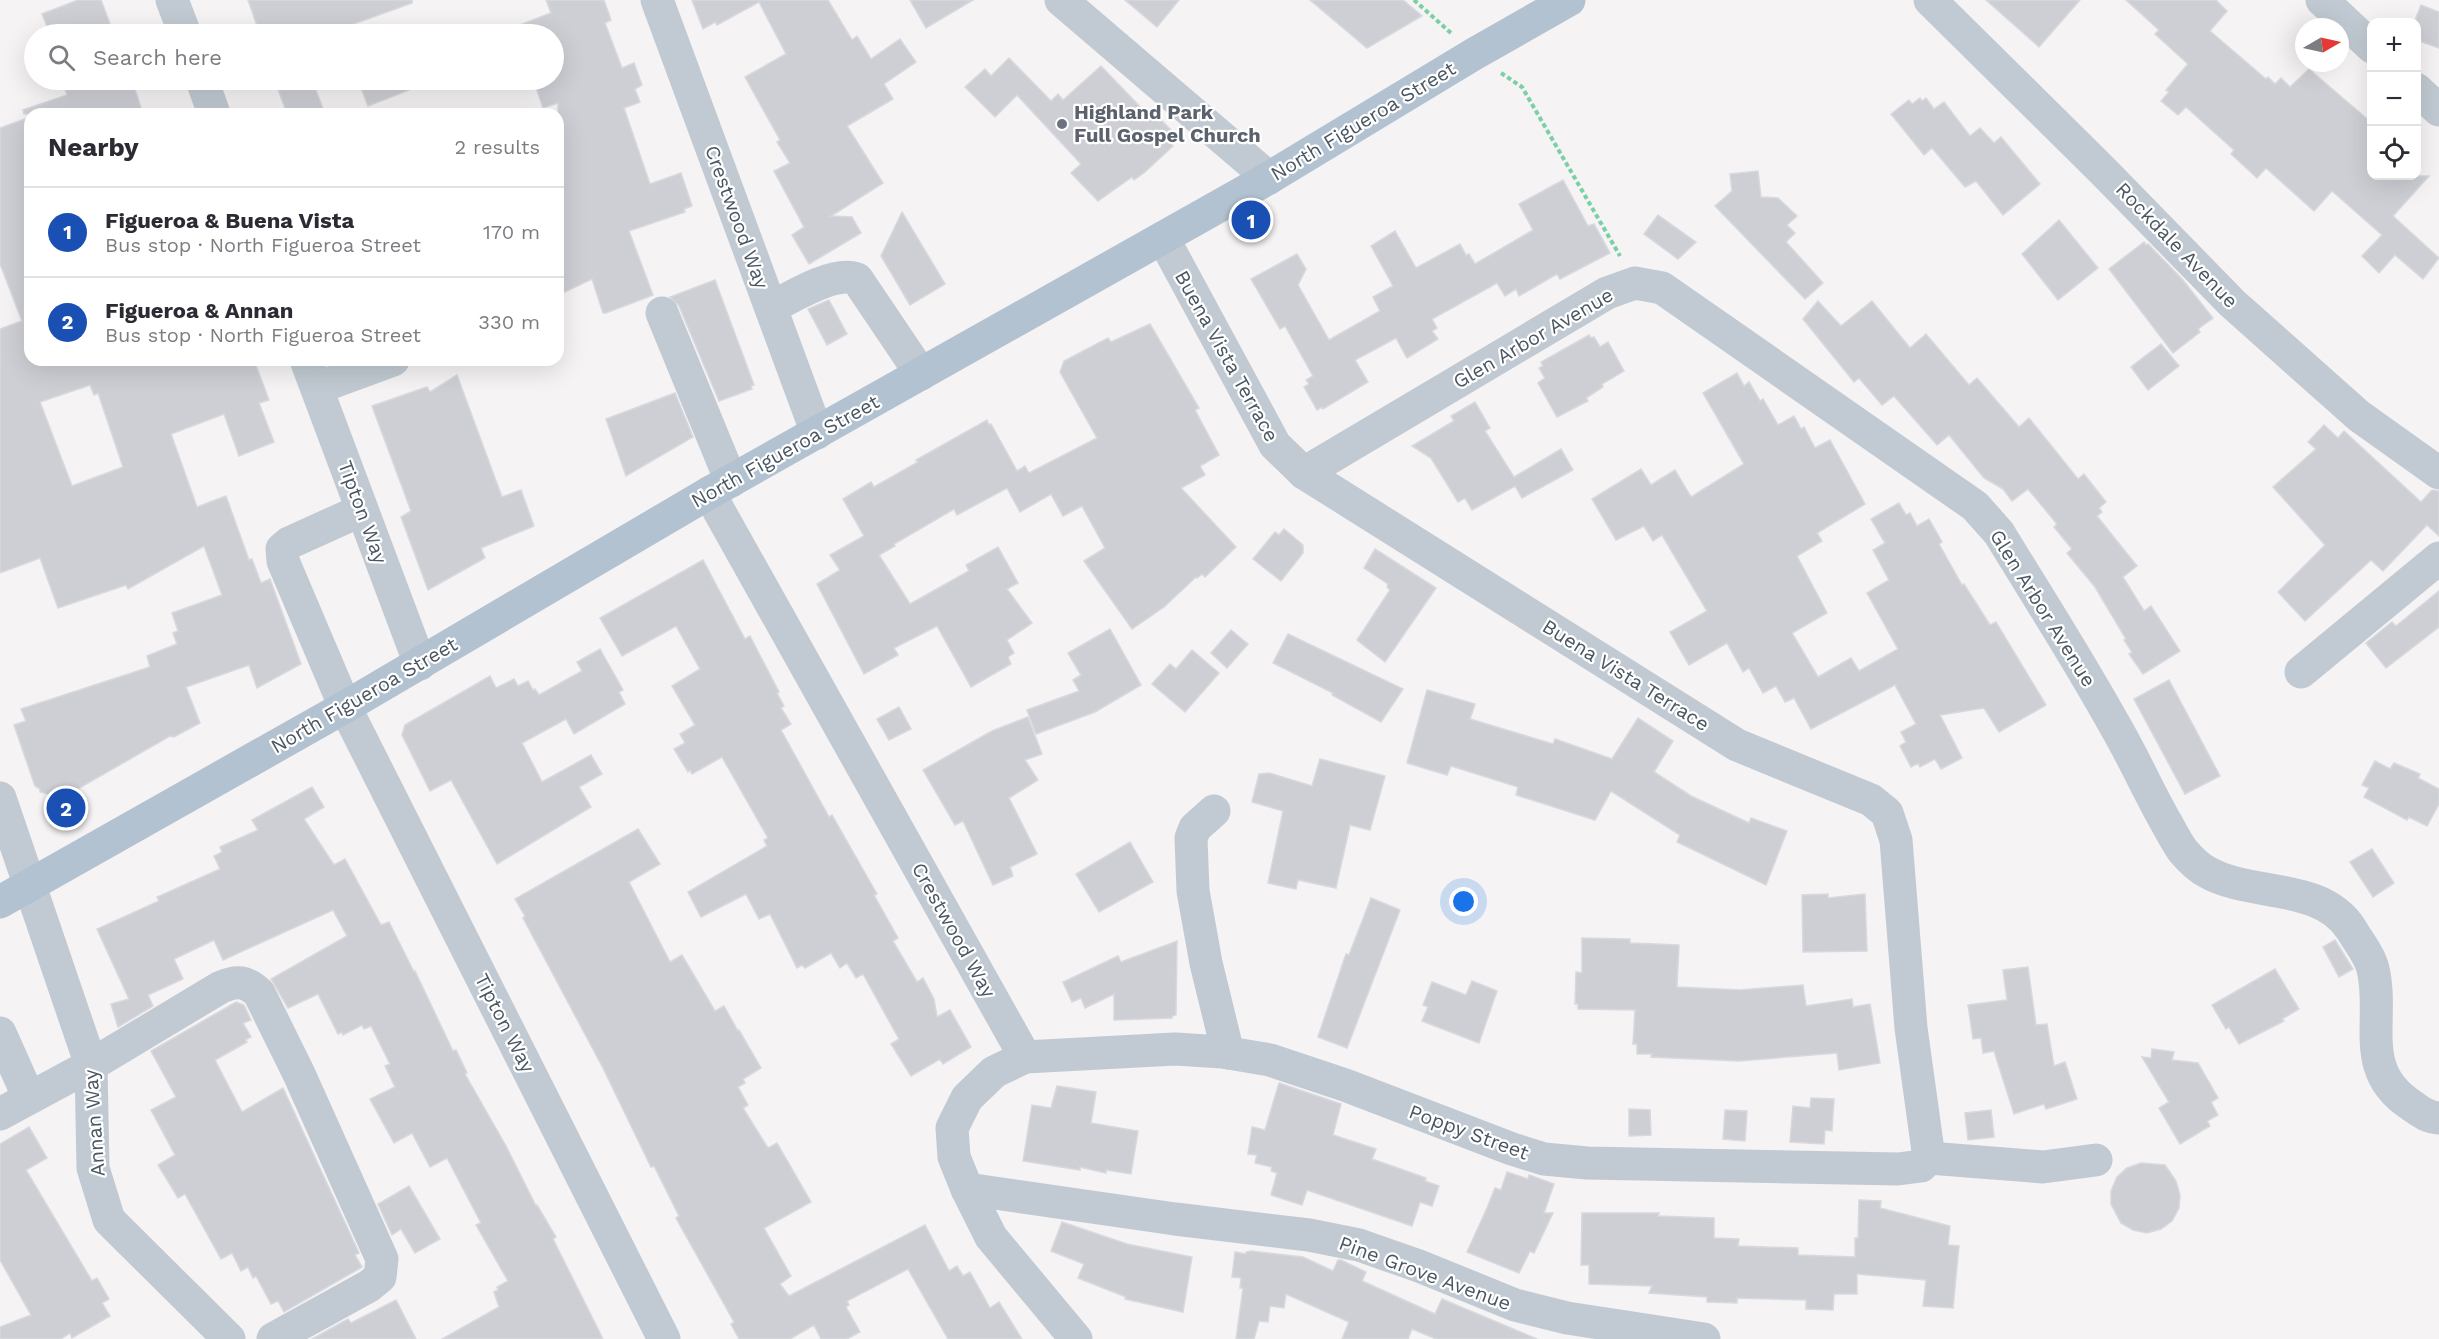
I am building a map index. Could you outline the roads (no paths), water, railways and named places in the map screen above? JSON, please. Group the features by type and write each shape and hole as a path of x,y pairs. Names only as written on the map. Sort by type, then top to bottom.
{"main road":[{"name":"North Figueroa Street","path":"0,902 345,707 720,487 1269,178 1474,54 1569,0"}],"street":[{"path":"172,0 181,24"},
{"name":"Crestwood Way","path":"657,0 817,433"},
{"path":"1061,0 1269,178"},
{"name":"Rockdale Avenue","path":"1930,0 2103,171 2232,303 2359,416 2439,473"},
{"path":"2322,0 2367,42"},
{"path":"205,90 212,108"},
{"path":"2421,94 2439,110"},
{"name":"Buena Vista Terrace","path":"1163,238 1275,445 1304,473 1737,745 1871,800 1887,813 1896,840 1911,1028 1925,1162"},
{"path":"771,308 802,292 841,277 850,276 857,279 921,374"},
{"name":"Glen Arbor Avenue","path":"1304,473 1607,293 1635,283 1662,288 1975,506 1999,533 2109,714 2151,795 2183,850 2206,872 2240,885 2287,892 2324,904 2349,927 2373,966 2378,1003 2374,1044 2384,1077 2390,1088 2402,1100 2428,1117 2439,1118"},
{"name":"Crestwood Way","path":"662,314 720,487 1026,1057"},
{"path":"312,374 358,366"},
{"name":"Tipton Way","path":"312,374 420,663"},
{"name":"Tipton Way","path":"362,510 289,543 282,549 283,561 345,707 664,1339"},
{"path":"2301,672 2439,558"},
{"name":"Annan Way","path":"0,798 91,1065 93,1167 109,1220 229,1339"},
{"path":"1214,811 1196,828 1191,838 1192,891 1228,1053"},
{"path":"0,1114 91,1065 230,983 241,981 250,985 259,993 328,1138 382,1259 383,1267 380,1277 369,1286 273,1339"},
{"path":"0,1033 29,1098"},
{"name":"Poppy Street","path":"1026,1057 1175,1049 1228,1053 1270,1060 1544,1159 1587,1163 1886,1169 1925,1162 2043,1167 2096,1160"},
{"path":"1026,1057 994,1072 967,1098 952,1128 954,1157 991,1237 1076,1339"},
{"name":"Pine Grove Avenue","path":"967,1189 1175,1219 1309,1235 1359,1245 1419,1266 1515,1305 1567,1318 1704,1339"}],"place":[{"name":"Highland Park Full Gospel Church","path":"1062,124"},
{"name":"Figueroa & Buena Vista","path":"1251,220"},
{"name":"Figueroa & Annan","path":"66,808"}]}
